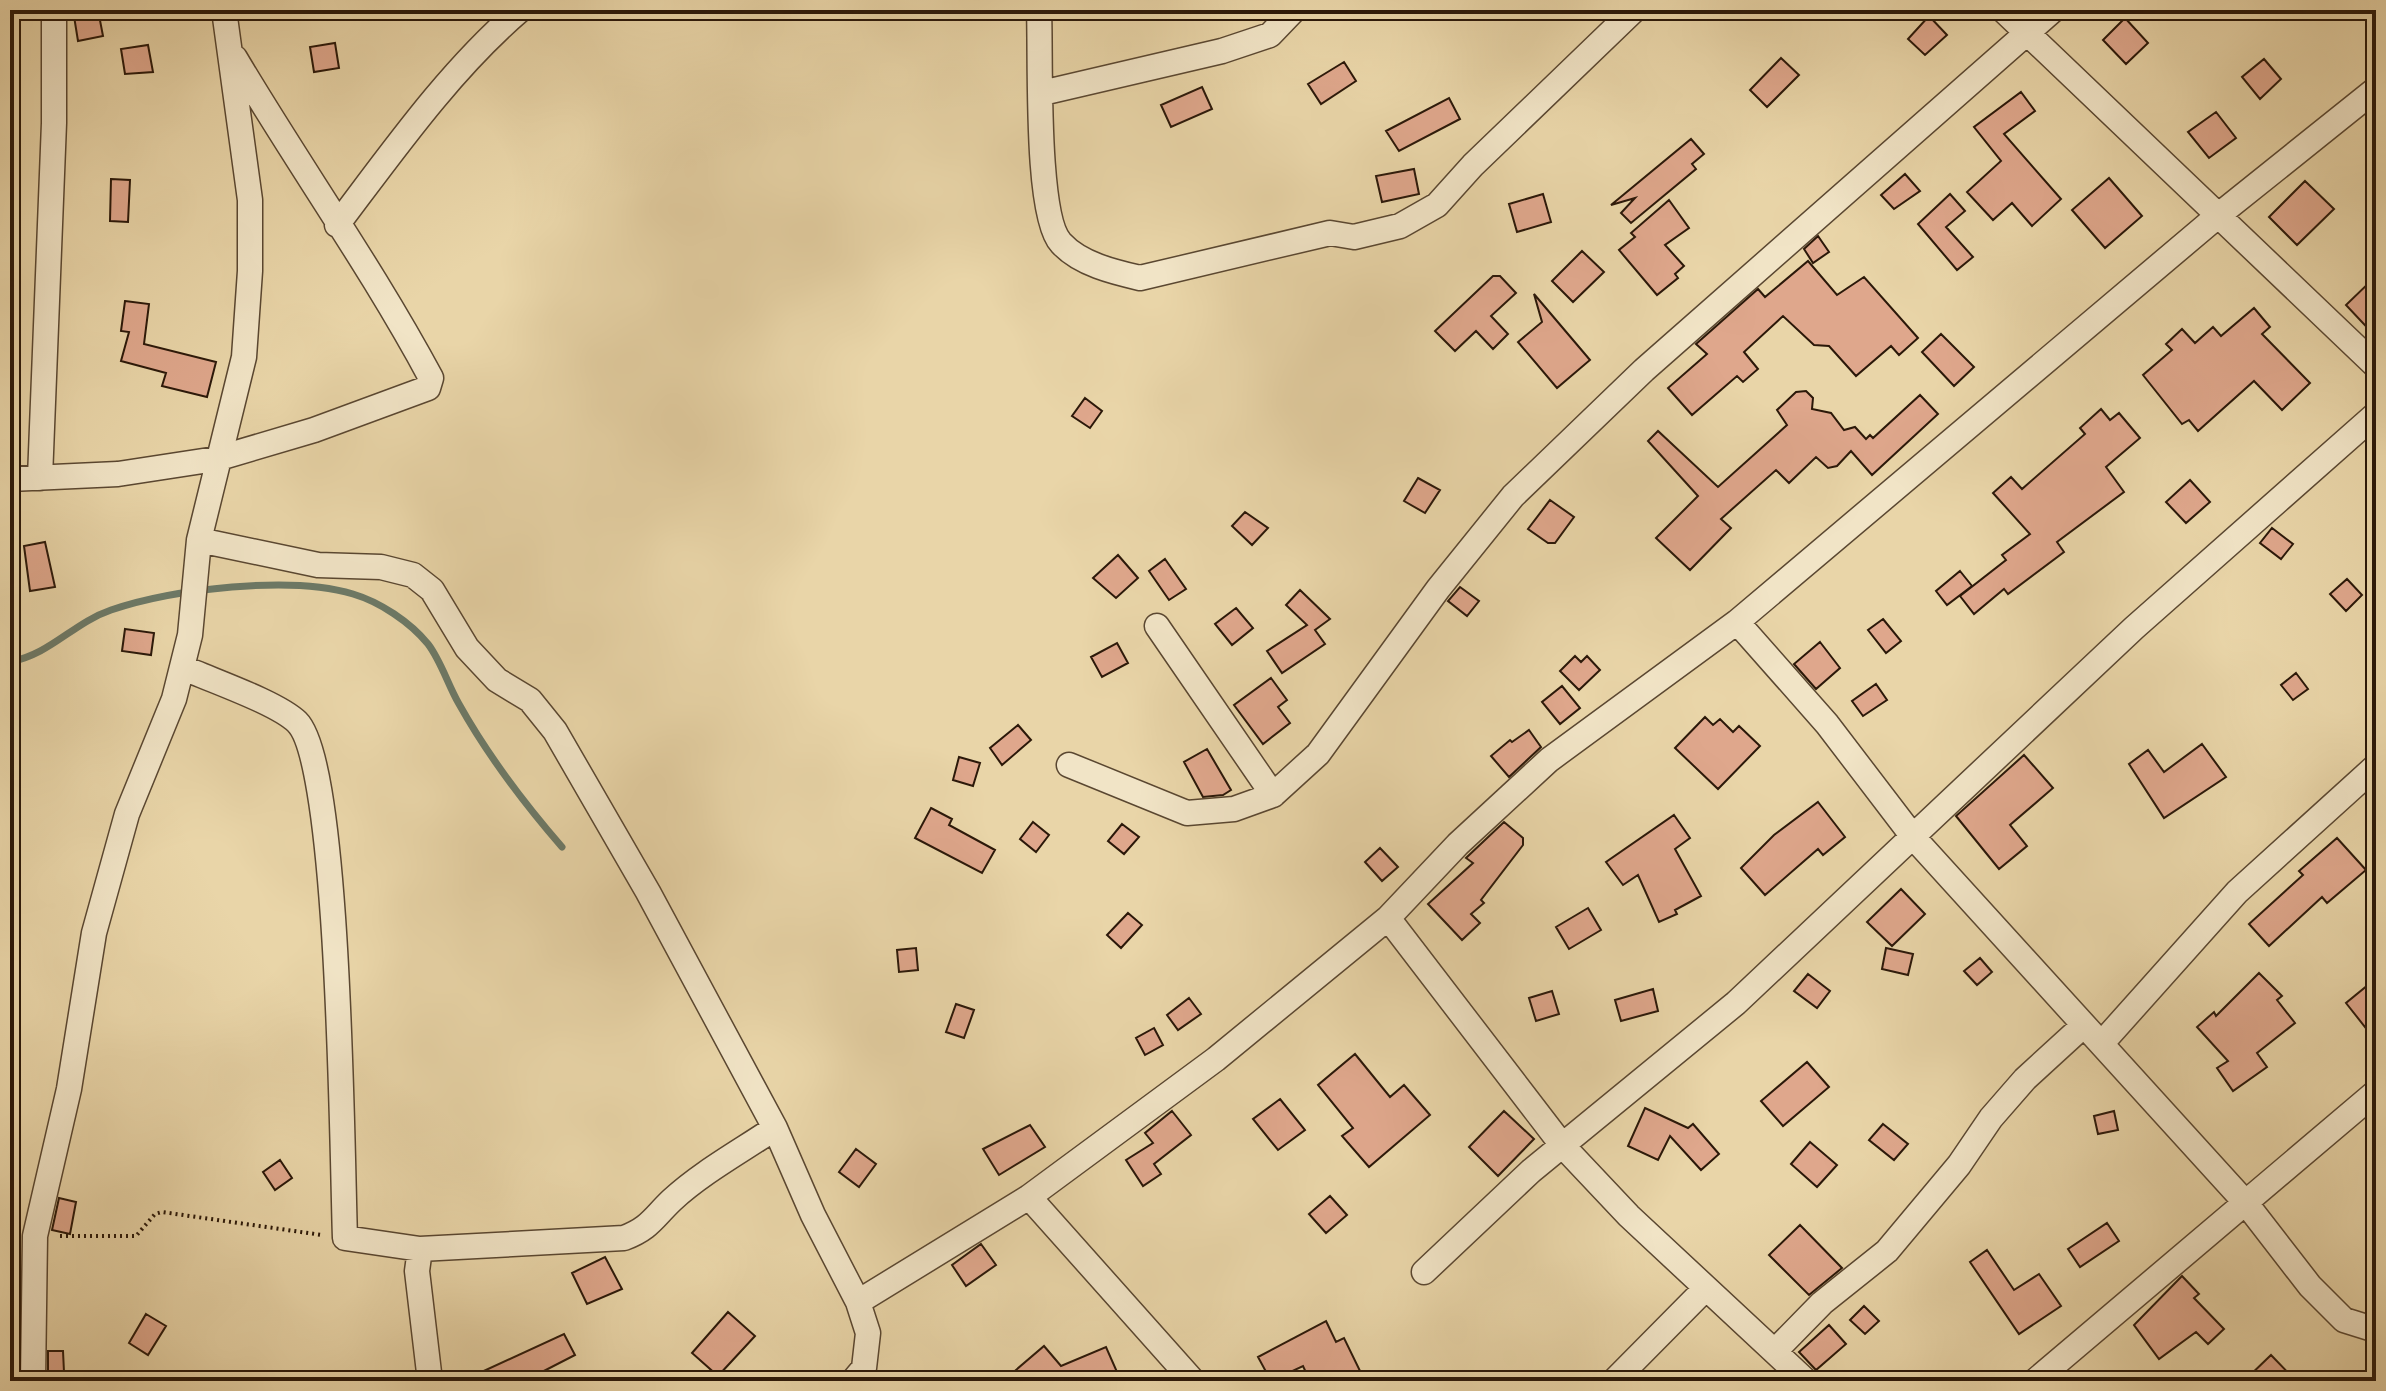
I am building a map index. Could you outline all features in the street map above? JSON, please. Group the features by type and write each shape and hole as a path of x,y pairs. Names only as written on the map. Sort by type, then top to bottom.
{"street":[{"path":"40,478 54,123 54,10"},
{"path":"33,1381 35,1236 69,1089 94,933 127,814 174,699 190,635 199,540 216,459 244,357 250,271 250,200 224,10"},
{"path":"337,225 410,129 496,30 520,10"},
{"path":"1039,10 1051,225 1061,243 1082,258 1112,271 1140,278 1330,233 1354,237 1400,226 1437,205 1473,165 1634,10"},
{"path":"1042,93 1258,39 1270,35 1294,10"},
{"path":"2003,10 2376,366"},
{"path":"1069,765 1187,813 1234,809 1273,795 1318,754 1438,589 1513,496 1644,370 2053,10"},
{"path":"10,479 118,474 216,459 314,430 428,388 431,378 396,312 337,225 228,45"},
{"path":"858,1302 1029,1197 1216,1059 1388,918 1458,844 1549,760 1737,622 2220,214 2376,89"},
{"path":"1424,1272 1562,1145 1736,1003 2134,628 2376,414"},
{"path":"199,540 318,565 381,567 413,575 432,590 467,648 497,680 530,700 555,731 648,892 775,1128 813,1215 858,1302 868,1333 864,1368 853,1381"},
{"path":"1737,622 1827,724 1914,838 2245,1202 2310,1286 2344,1320 2376,1330"},
{"path":"1157,626 1273,795"},
{"path":"182,667 281,712 298,723 310,745 330,864 345,1238 420,1249 624,1238 657,1220 672,1200 775,1128"},
{"path":"2102,1043 2237,892 2376,766"},
{"path":"1388,918 1562,1145 1629,1216 1806,1381"},
{"path":"1775,1351 1822,1303 1887,1251 1944,1185 1991,1118 2025,1079 2084,1025"},
{"path":"2035,1381 2376,1092"},
{"path":"1029,1197 1193,1381"},
{"path":"420,1249 417,1271 430,1381"},
{"path":"1614,1381 1706,1288"}],"path":[{"path":"35,1236 136,1236 155,1214 162,1212 345,1238"}],"building":[{"path":"73,10 98,10 103,36 78,41"},
{"path":"1929,16 1947,35 1925,55 1908,39"},
{"path":"2125,18 2148,43 2126,64 2103,40"},
{"path":"335,43 339,68 314,72 310,47"},
{"path":"148,45 153,72 125,74 121,49"},
{"path":"1781,58 1799,75 1767,107 1750,90"},
{"path":"2264,59 2281,79 2260,99 2242,77"},
{"path":"1344,62 1356,81 1321,104 1308,84"},
{"path":"1202,87 1212,109 1171,127 1161,105"},
{"path":"2021,92 2035,111 2004,134 2061,199 2032,226 2012,203 1993,220 1967,192 2001,161 1974,127"},
{"path":"1449,98 1460,119 1399,151 1386,131"},
{"path":"2216,112 2236,138 2209,158 2188,132"},
{"path":"1691,139 1704,154 1692,164 1696,169 1631,223 1621,213 1635,198 1611,205"},
{"path":"1414,169 1419,194 1382,202 1376,176"},
{"path":"1905,174 1920,191 1894,209 1881,195"},
{"path":"2109,178 2142,216 2105,248 2072,210"},
{"path":"111,179 130,180 128,222 110,221"},
{"path":"2305,181 2334,209 2297,245 2269,217"},
{"path":"1543,194 1551,222 1517,232 1509,204"},
{"path":"1950,194 1965,211 1946,227 1973,257 1957,270 1918,224"},
{"path":"1669,200 1689,228 1665,245 1684,266 1675,274 1678,278 1657,295 1619,250 1635,237 1631,233"},
{"path":"1818,236 1829,252 1813,263 1804,249"},
{"path":"1582,251 1604,272 1573,302 1552,281"},
{"path":"1808,261 1837,295 1864,277 1918,338 1899,355 1891,346 1856,376 1829,346 1814,345 1783,316 1744,352 1758,369 1743,382 1737,376 1692,415 1668,388 1707,354 1696,344 1758,289 1765,297"},
{"path":"1493,276 1500,276 1516,293 1491,316 1508,334 1493,349 1476,331 1455,351 1435,331"},
{"path":"2376,276 2376,337 2346,305"},
{"path":"1534,294 1590,360 1557,388 1518,342 1542,322"},
{"path":"125,301 149,304 144,344 216,362 207,397 162,386 166,373 121,361 129,332 121,331"},
{"path":"2254,308 2270,327 2262,334 2310,383 2282,410 2254,381 2198,431 2189,420 2182,424 2143,375 2172,350 2166,344 2182,329 2195,343 2213,327 2221,336"},
{"path":"1941,334 1974,367 1954,386 1922,352"},
{"path":"1806,391 1813,398 1812,409 1831,413 1844,430 1855,427 1866,439 1870,435 1873,438 1920,395 1938,414 1872,475 1851,451 1837,466 1828,468 1816,457 1789,483 1776,470 1721,519 1731,528 1690,570 1656,538 1698,496 1648,441 1658,431 1718,487 1787,425 1777,410 1796,392"},
{"path":"1085,398 1102,411 1090,428 1072,416"},
{"path":"2101,409 2110,420 2119,413 2140,438 2106,467 2124,492 2057,542 2064,552 2008,594 2004,589 1974,614 1960,596 2006,560 2002,555 2030,534 1993,493 2011,477 2022,489 2085,434 2080,428"},
{"path":"1418,478 1440,490 1425,513 1404,501"},
{"path":"2190,480 2210,502 2186,523 2166,502"},
{"path":"1550,500 1574,517 1555,543 1548,543 1528,529"},
{"path":"1245,512 1268,528 1252,545 1232,526"},
{"path":"2272,528 2293,544 2281,559 2260,543"},
{"path":"45,542 55,587 30,591 24,546"},
{"path":"1118,555 1138,578 1116,598 1093,578"},
{"path":"1165,559 1186,589 1169,600 1149,571"},
{"path":"1960,571 1972,586 1947,605 1936,591"},
{"path":"2347,579 2362,595 2346,611 2330,594"},
{"path":"1460,587 1479,601 1467,616 1448,601"},
{"path":"1300,590 1330,619 1315,630 1325,644 1282,673 1267,651 1307,625 1286,605"},
{"path":"1236,608 1253,628 1232,645 1215,624"},
{"path":"1883,619 1901,641 1886,653 1868,630"},
{"path":"125,629 154,633 151,655 122,651"},
{"path":"1820,642 1840,668 1816,689 1794,664"},
{"path":"1117,643 1128,663 1102,677 1091,657"},
{"path":"1575,656 1581,662 1587,656 1600,670 1579,690 1560,671"},
{"path":"2296,673 2308,689 2293,700 2281,685"},
{"path":"1271,678 1287,700 1278,707 1290,723 1263,744 1234,705"},
{"path":"1876,684 1887,700 1863,716 1852,701"},
{"path":"1562,686 1580,708 1560,724 1542,702"},
{"path":"1705,717 1713,725 1720,719 1733,732 1739,726 1760,746 1718,789 1675,748"},
{"path":"1018,725 1031,740 1002,765 990,748"},
{"path":"1529,730 1541,747 1509,777 1491,756 1510,740 1512,742"},
{"path":"2202,744 2226,777 2164,818 2129,764 2148,750 2164,772"},
{"path":"1207,749 1231,790 1223,795 1203,797 1184,762"},
{"path":"2024,755 2053,788 2010,825 2027,846 1999,869 1956,816"},
{"path":"959,757 980,763 973,786 953,780"},
{"path":"1818,802 1845,837 1823,855 1818,849 1765,895 1741,868 1774,835"},
{"path":"931,808 952,819 949,825 995,850 982,873 915,838"},
{"path":"1674,815 1690,838 1675,849 1701,896 1675,910 1677,914 1659,922 1638,875 1623,885 1606,862"},
{"path":"1033,822 1049,835 1036,852 1020,839"},
{"path":"1504,822 1523,838 1523,845 1481,900 1484,903 1471,914 1480,923 1462,940 1428,904 1473,863 1466,858"},
{"path":"1122,824 1139,837 1124,854 1108,841"},
{"path":"2337,838 2366,870 2327,903 2322,897 2269,946 2249,924 2303,875 2299,871"},
{"path":"1380,848 1398,867 1382,881 1365,862"},
{"path":"1901,889 1925,914 1892,946 1867,922"},
{"path":"1588,908 1601,930 1569,949 1556,927"},
{"path":"1128,913 1142,925 1121,948 1107,935"},
{"path":"916,948 918,970 899,972 897,950"},
{"path":"1886,948 1913,954 1908,975 1882,969"},
{"path":"1980,958 1992,972 1977,985 1964,971"},
{"path":"2259,973 2282,996 2277,1000 2295,1023 2257,1053 2267,1067 2233,1091 2217,1068 2228,1061 2197,1027 2214,1012 2216,1016"},
{"path":"1808,974 1830,991 1817,1008 1794,991"},
{"path":"2368,985 2376,995 2376,1018 2365,1027 2346,1003"},
{"path":"1653,989 1658,1011 1621,1021 1615,1000"},
{"path":"1552,991 1559,1014 1536,1021 1529,998"},
{"path":"1189,998 1201,1014 1178,1030 1167,1015"},
{"path":"956,1004 974,1010 964,1038 946,1032"},
{"path":"1154,1028 1163,1045 1145,1055 1136,1038"},
{"path":"1355,1054 1390,1097 1404,1085 1430,1115 1369,1167 1342,1136 1353,1128 1318,1085"},
{"path":"1807,1062 1829,1087 1783,1126 1761,1101"},
{"path":"1280,1099 1305,1130 1278,1150 1253,1119"},
{"path":"1645,1108 1688,1128 1693,1124 1719,1154 1701,1170 1670,1136 1658,1160 1628,1146"},
{"path":"1172,1111 1191,1135 1154,1164 1161,1174 1143,1186 1126,1160 1153,1143 1145,1133"},
{"path":"1504,1111 1534,1139 1498,1176 1469,1147"},
{"path":"2114,1111 2118,1130 2098,1134 2094,1116"},
{"path":"1883,1124 1908,1144 1894,1160 1869,1140"},
{"path":"1030,1125 1045,1147 999,1175 983,1149"},
{"path":"1810,1142 1837,1165 1817,1187 1791,1164"},
{"path":"856,1149 876,1164 859,1187 839,1172"},
{"path":"280,1160 292,1178 275,1190 263,1172"},
{"path":"1330,1196 1347,1215 1326,1233 1309,1214"},
{"path":"59,1198 76,1202 70,1234 52,1230"},
{"path":"2107,1223 2119,1241 2080,1267 2068,1249"},
{"path":"1800,1225 1842,1268 1809,1295 1769,1255"},
{"path":"981,1244 996,1265 966,1286 952,1265"},
{"path":"1987,1250 2014,1290 2039,1274 2061,1306 2019,1334 1970,1262"},
{"path":"605,1257 622,1289 587,1304 572,1273"},
{"path":"2182,1276 2199,1294 2194,1298 2224,1329 2208,1344 2196,1332 2159,1359 2134,1325"},
{"path":"1864,1306 1879,1321 1865,1334 1850,1320"},
{"path":"728,1312 755,1336 718,1376 692,1353"},
{"path":"146,1314 166,1326 148,1355 129,1343"},
{"path":"1326,1321 1336,1342 1344,1338 1362,1375 1349,1381 1310,1381 1303,1366 1271,1381 1258,1357"},
{"path":"1829,1325 1846,1344 1816,1370 1799,1352"},
{"path":"564,1334 575,1355 538,1374 522,1381 462,1381"},
{"path":"1044,1346 1061,1366 1106,1347 1121,1381 1003,1381"},
{"path":"48,1351 63,1351 64,1372 48,1373"},
{"path":"2271,1355 2296,1381 2244,1381"}],"waterway":[{"path":"10,662 38,652 85,622 111,610 166,596 266,585 327,588 353,594 394,614 428,644 482,742 520,796 562,847"}]}
